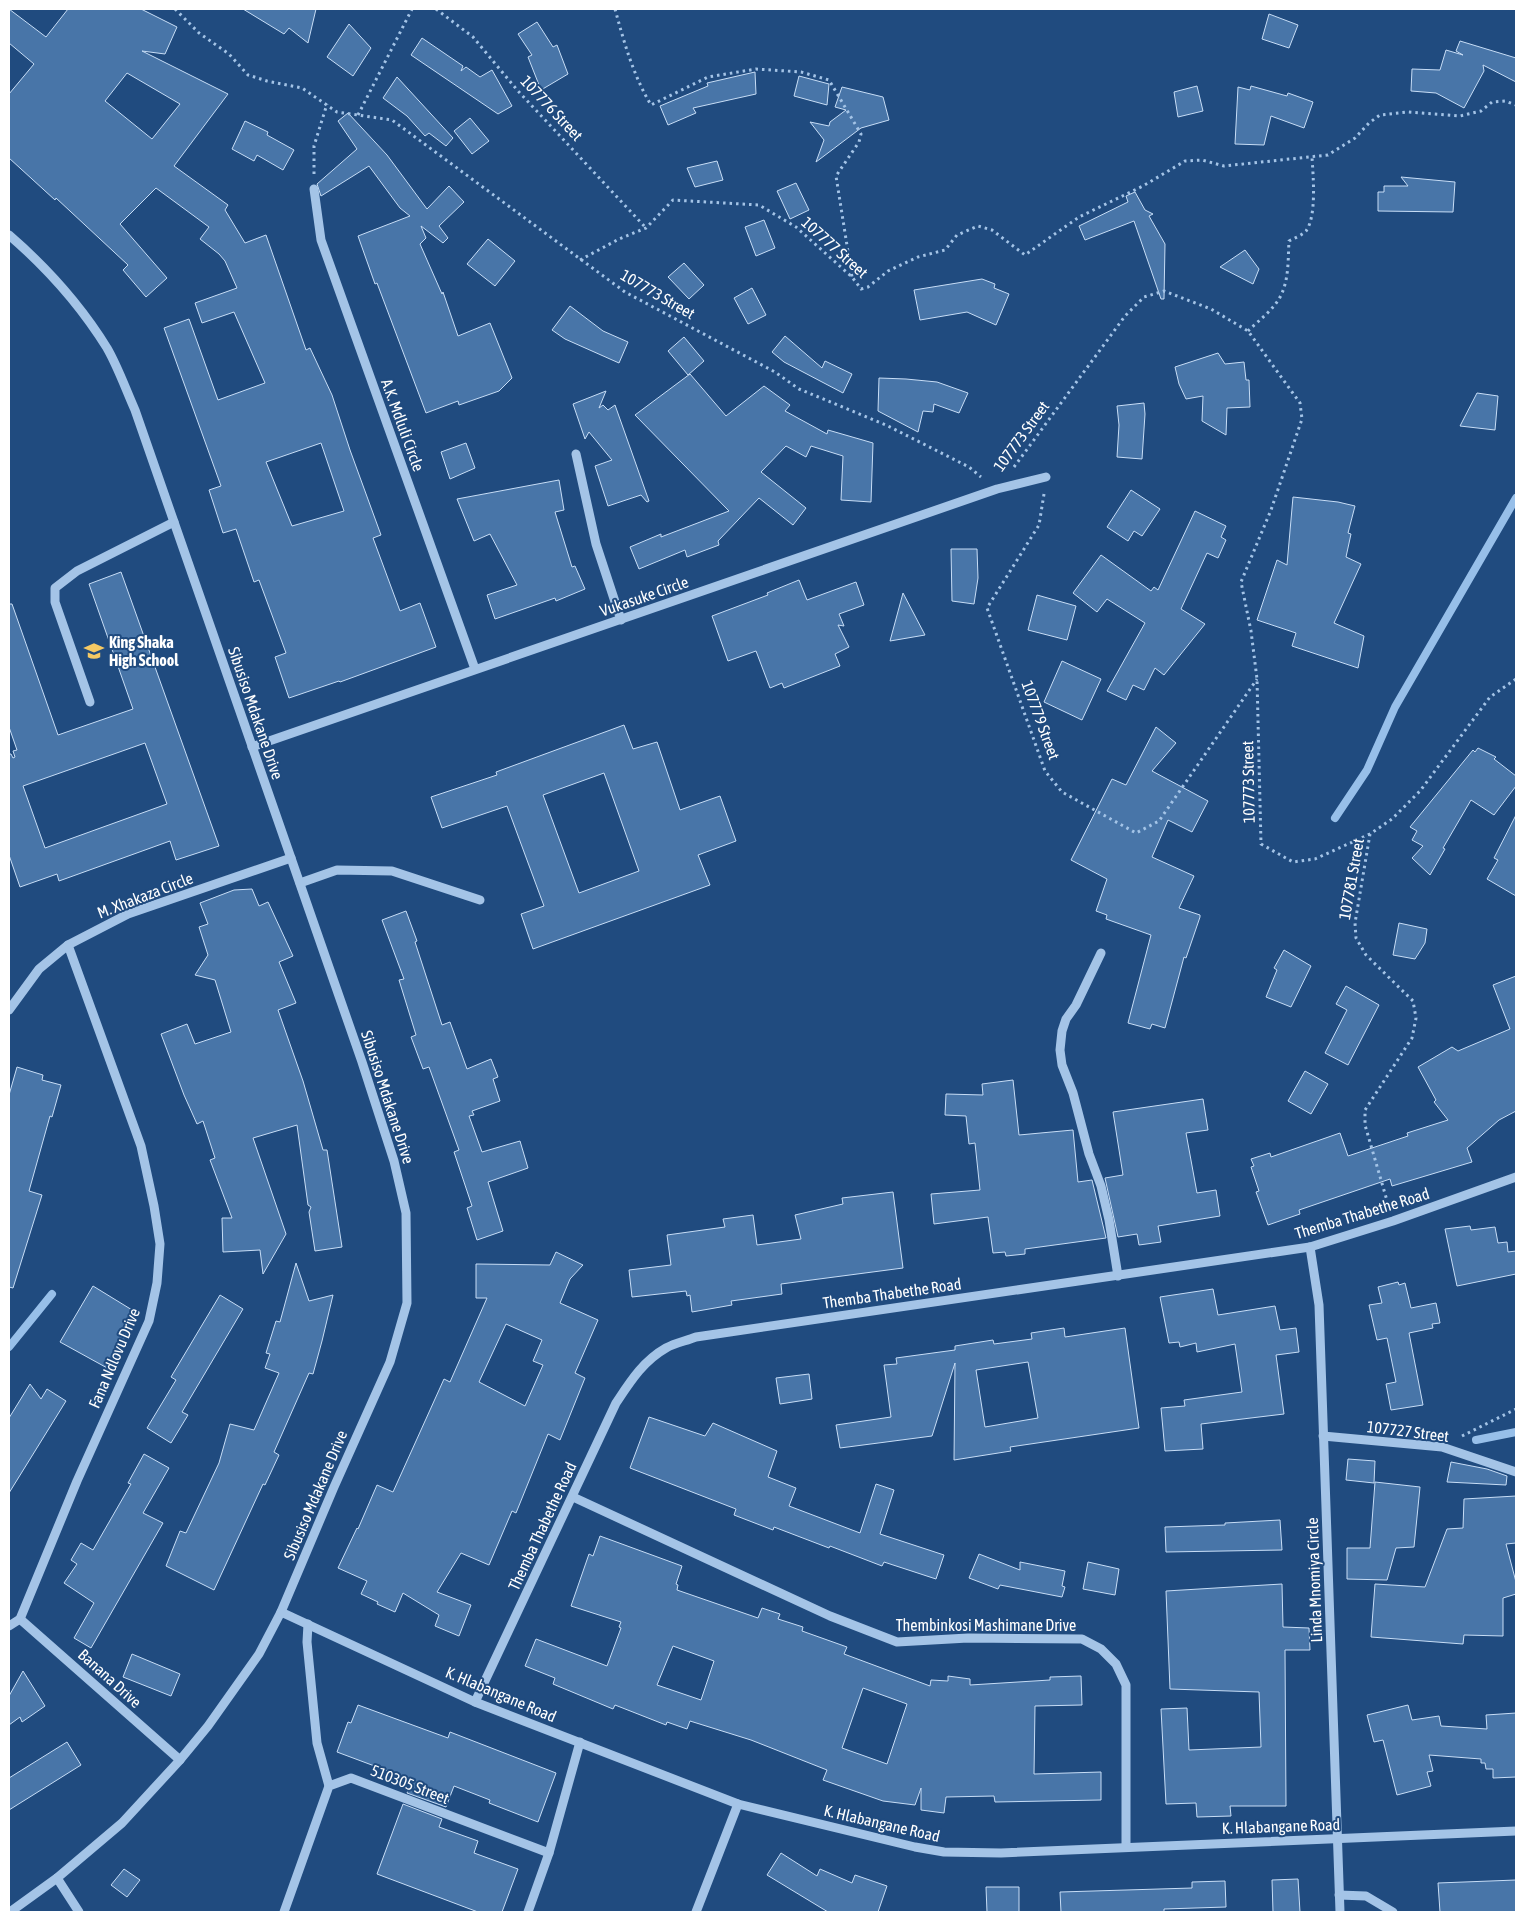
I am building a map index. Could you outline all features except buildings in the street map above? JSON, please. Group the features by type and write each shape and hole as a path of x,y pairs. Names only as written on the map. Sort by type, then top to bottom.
{"street":[{"name":"A.K. Mdluli Circle","path":"314,189 321,240 475,669"},
{"name":"Sibusiso Mdakane Drive","path":"9,235 33,256 73,301 107,349 136,410 362,1062 394,1161 406,1213 407,1303 390,1362 281,1612 254,1662 213,1719 180,1760 122,1823 57,1878 10,1912"},
{"path":"576,454 596,544 621,620"},
{"name":"Vukasuke Circle","path":"252,747 997,490 1046,477"},
{"path":"90,702 55,602 55,588 77,571 174,522"},
{"name":"M. Xhakaza Circle","path":"9,1010 18,994 39,969 68,945 128,914 291,858"},
{"path":"300,884 337,870 392,871 480,900"},
{"name":"Fana Ndlovu Drive","path":"20,1619 76,1481 149,1321 159,1264 160,1244 141,1146 68,945"},
{"path":"1101,953 1076,1005 1066,1019 1062,1031 1060,1050 1062,1065 1073,1093 1089,1154 1101,1186 1109,1220 1118,1276"},
{"name":"Themba Thabethe Road","path":"475,1702 616,1403 636,1374 652,1358 668,1348 696,1337 1310,1248 1393,1221 1516,1177"},
{"name":"Linda Mnomiya Circle","path":"1310,1248 1319,1305 1340,1912"},
{"name":"107727 Street","path":"1323,1436 1442,1447 1516,1472"},
{"name":"Thembinkosi Mashimane Drive","path":"573,1496 830,1616 897,1642 968,1638 1082,1639 1101,1649 1116,1664 1126,1685 1126,1847"},
{"name":"K. Hlabangane Road","path":"281,1612 475,1702 738,1804 915,1847 944,1852 1001,1853 1516,1831"},
{"path":"9,1626 20,1619"},
{"name":"Banana Drive","path":"20,1619 180,1760"},
{"path":"284,1912 329,1786 317,1743 307,1642 308,1624"},
{"path":"528,1912 549,1853 580,1742"},
{"name":"510305 Street","path":"329,1786 351,1778 549,1853"},
{"path":"696,1912 738,1804"},
{"path":"57,1878 79,1912"},
{"path":"1340,1895 1366,1896 1393,1912"}],"path":[{"name":"107773 Street","path":"175,9 199,33 229,54 248,74 267,81 302,88 337,112 392,120 625,292 775,372 799,389 895,429 969,467 997,490 1125,316 1144,297 1164,291 1211,309 1248,331 1300,403 1302,419 1271,510 1241,582 1257,679 1261,844 1294,862 1315,859 1370,834"},
{"path":"358,115 412,9"},
{"name":"107776 Street","path":"436,9 473,37 518,91 646,228"},
{"path":"615,9 641,89 651,105 708,77 756,69 801,72 829,80 861,134 859,142 836,176 852,277"},
{"path":"1248,331 1269,311 1282,294 1286,282 1290,241 1305,232 1310,223 1313,185 1312,157 1328,155 1355,138 1369,123 1380,115 1408,112 1460,116 1481,111 1492,102 1505,101 1516,105"},
{"path":"314,189 314,146 327,104"},
{"name":"107777 Street","path":"580,260 619,239 646,228 674,200 759,205 796,227 852,277 861,289 868,287 896,267 918,257 945,250 957,235 978,226 992,230 1025,255 1079,217 1143,186 1185,161 1202,160 1224,166 1276,161 1300,156 1312,157"},
{"name":"107779 Street","path":"1046,477 1039,526 988,608 1045,771 1062,792 1136,833 1159,821 1257,679"},
{"name":"107781 Street","path":"1393,1221 1364,1125 1366,1110 1412,1038 1416,1018 1413,1001 1366,955 1356,938 1355,923 1370,834 1392,819 1420,791 1490,696 1516,680"},
{"path":"1442,1447 1516,1409"}],"waterway":[{"path":"1335,818 1367,770 1395,707 1516,498"},
{"path":"9,1347 52,1294"},
{"path":"1476,1440 1516,1432"}],"place":[{"name":"King Shaka High School","path":"94,651"}]}
